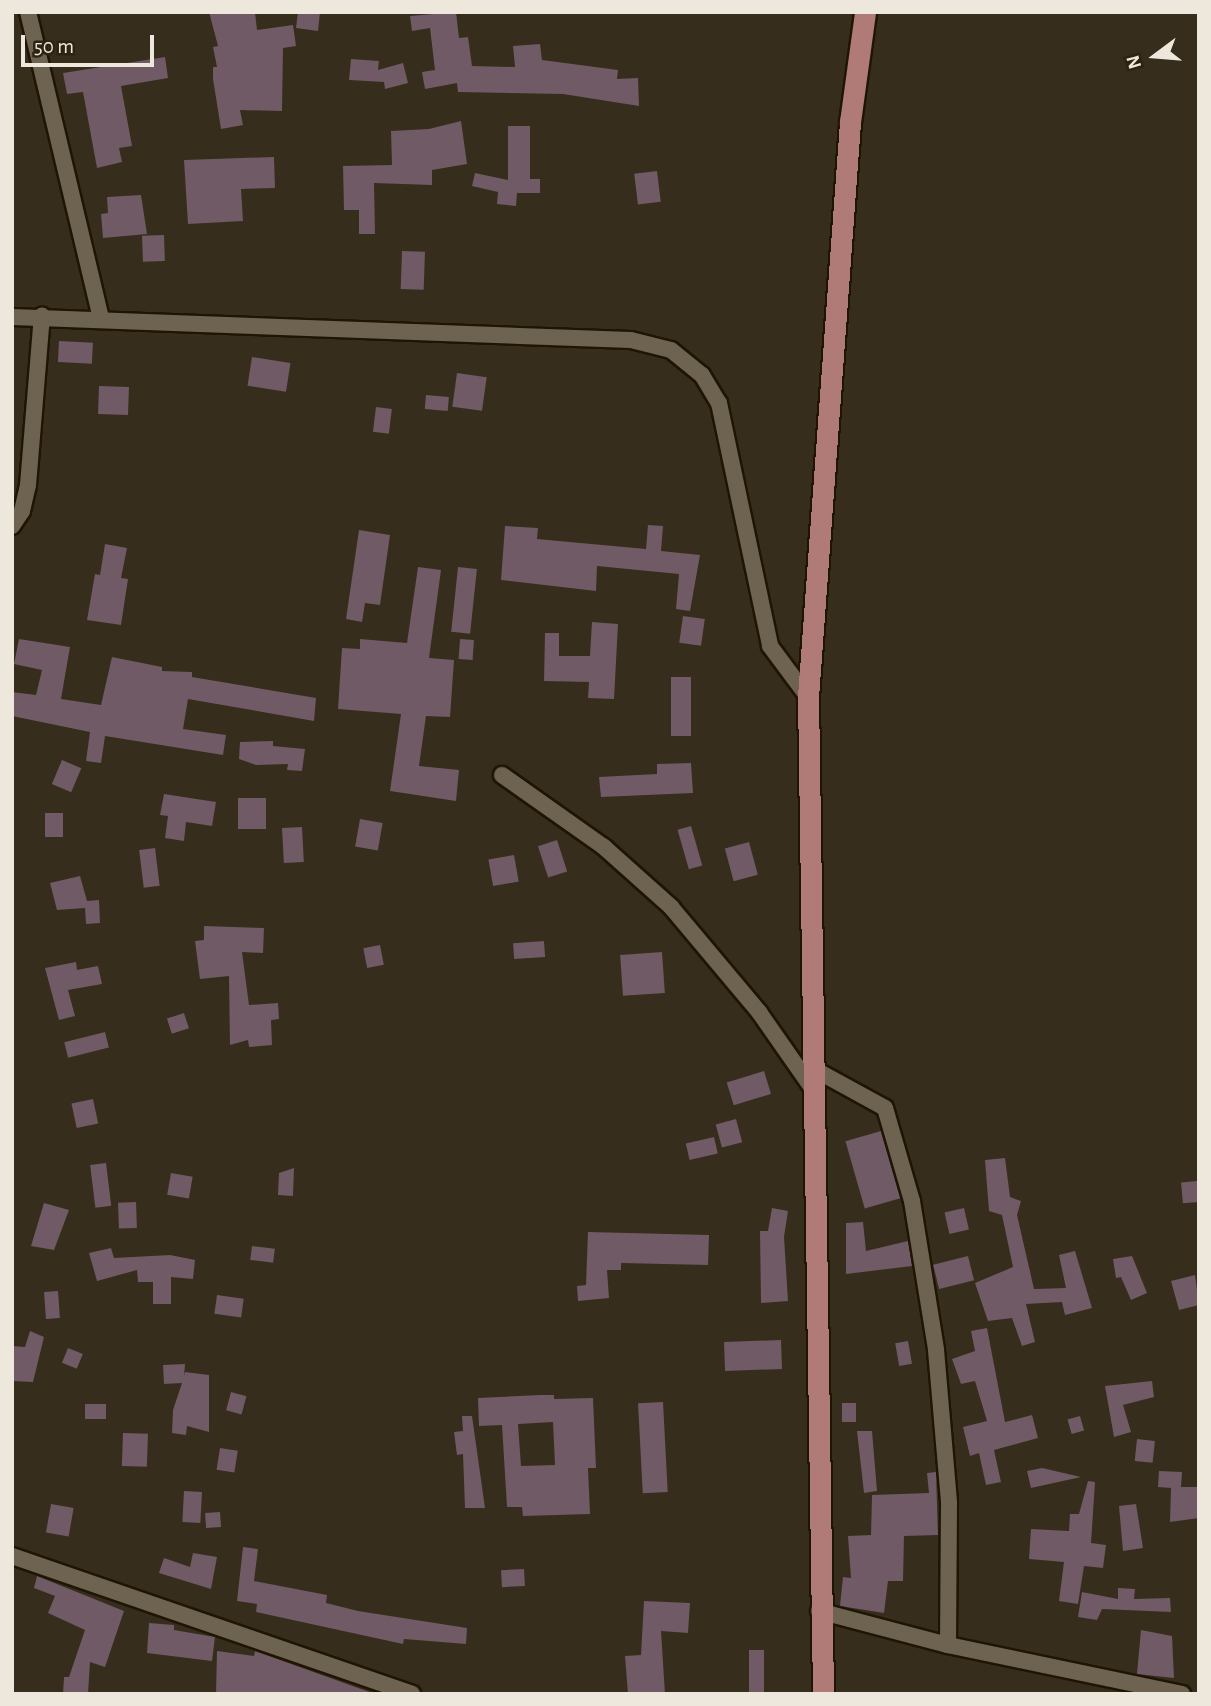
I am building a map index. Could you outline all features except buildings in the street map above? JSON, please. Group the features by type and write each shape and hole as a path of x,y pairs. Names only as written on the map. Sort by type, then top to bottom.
{"main road":[{"path":"823,1694 819,1611 808,697 850,122 865,12"}],"street":[{"path":"28,12 101,318"},
{"path":"12,526 22,511 28,485 42,316"},
{"path":"12,317 101,318 631,340 671,350 702,375 719,403 770,646 808,697"},
{"path":"502,775 604,847 671,906 812,1078 885,1108 907,1177 940,1392 949,1503 948,1645"},
{"path":"12,1556 412,1694"},
{"path":"819,1611 948,1645 1182,1694"}]}
